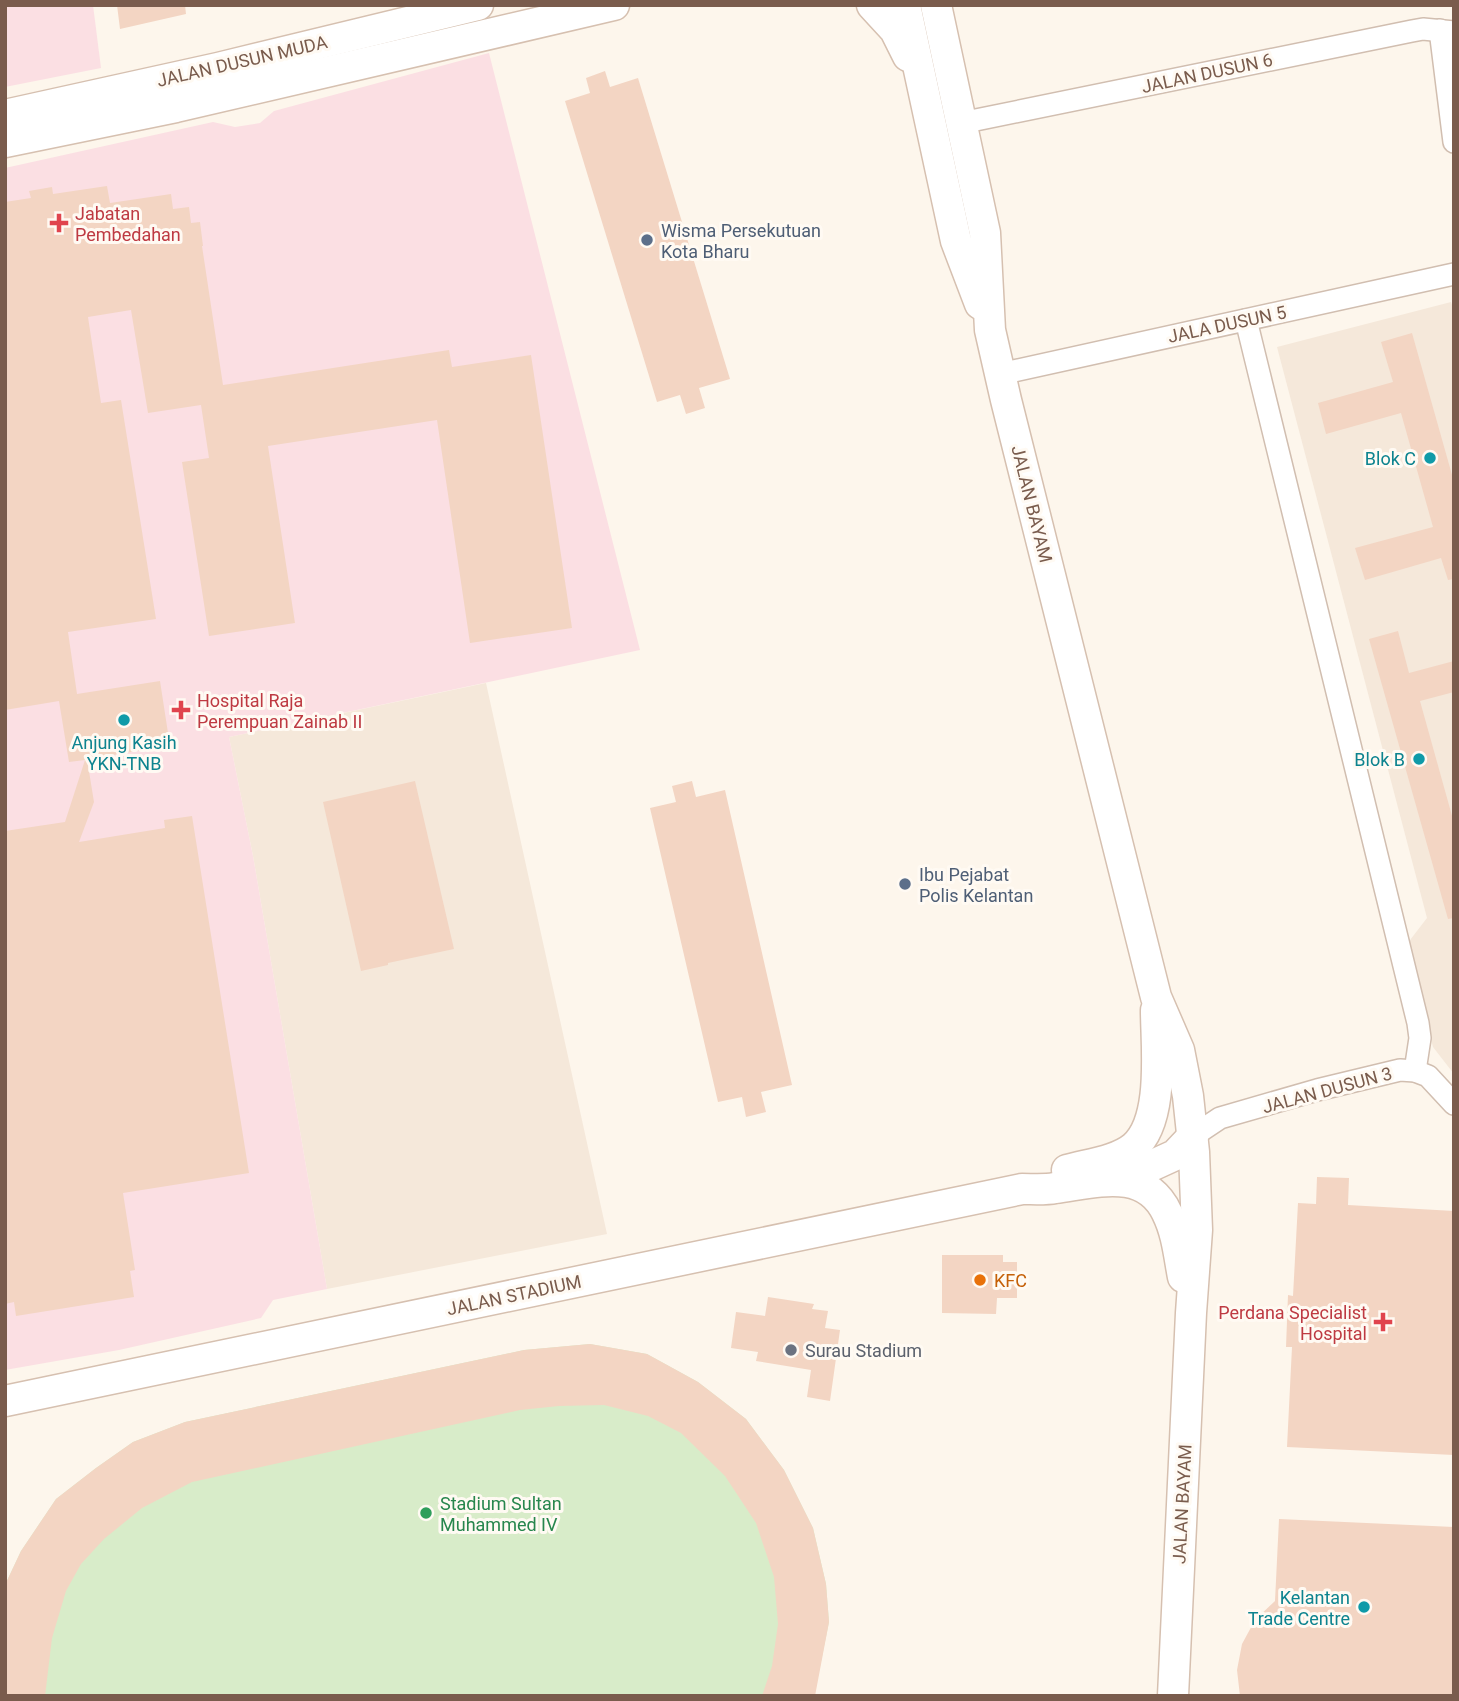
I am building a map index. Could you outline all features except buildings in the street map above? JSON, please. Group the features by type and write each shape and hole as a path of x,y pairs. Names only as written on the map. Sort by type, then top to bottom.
{"main road":[{"name":"JALAN DUSUN MUDA","path":"5,115 218,68 478,5"},
{"path":"5,142 176,107 614,5"},
{"path":"872,5 895,30 908,55 927,105"},
{"path":"905,5 956,241 990,330"},
{"name":"JALAN BAYAM","path":"936,5 985,233 990,330 1000,374 1156,997 1179,1050 1188,1096 1193,1136 1197,1230 1173,1696"},
{"path":"947,56 951,24 957,5"},
{"name":"JALAN BAYAM","path":"1023,1189 1051,1174 1116,1157 1134,1147 1146,1132 1153,1111 1156,1085 1156,997"},
{"path":"1100,1181 1151,1166 1175,1155 1193,1136"},
{"name":"JALAN BAYAM","path":"1023,1189 1053,1189 1116,1180 1142,1187 1159,1200 1175,1234 1191,1313"},
{"name":"JALAN STADIUM","path":"5,1401 1023,1189"}],"street":[{"name":"JALAN DUSUN 6","path":"961,123 1412,31 1447,31"},
{"path":"1447,31 1454,142"},
{"name":"JALA DUSUN 5","path":"1000,374 1454,274"},
{"path":"1247,320 1418,1023 1420,1038 1415,1071"},
{"name":"JALAN DUSUN 3","path":"1193,1136 1220,1118 1391,1072 1415,1071 1428,1076 1454,1104"}],"shaded area":[{"path":"5,5 93,5 101,68 5,87"},
{"name":"Hospital Raja Perempuan Zainab II","path":"489,53 640,650 229,737 253,856 327,1289 273,1300 261,1318 119,1350 5,1370 5,168 213,122 235,127 260,123 274,111"},
{"path":"1451,302 1454,311 1454,1074 1433,1047 1407,944 1427,918 1277,347"},
{"path":"486,683 607,1234 327,1289 253,856 229,737"}],"green space":[{"name":"Stadium Sultan Muhammed IV","path":"590,1344 647,1354 698,1382 746,1419 784,1470 813,1528 826,1584 829,1622 814,1696 5,1696 5,1585 21,1551 56,1499 133,1442 185,1422 524,1350"}],"place":[{"name":"Jabatan Pembedahan","path":"59,223"},
{"name":"Wisma Persekutuan Kota Bharu","path":"647,240"},
{"name":"Blok C","path":"1430,458"},
{"name":"Hospital Raja Perempuan Zainab II","path":"181,710"},
{"name":"Anjung Kasih YKN-TNB","path":"124,720"},
{"name":"Blok B","path":"1419,759"},
{"name":"Ibu Pejabat Polis Kelantan","path":"905,884"},
{"name":"KFC","path":"980,1280"},
{"name":"Perdana Specialist Hospital","path":"1383,1322"},
{"name":"Surau Stadium","path":"791,1350"},
{"name":"Stadium Sultan Muhammed IV","path":"426,1513"},
{"name":"Kelantan Trade Centre","path":"1364,1607"}]}
